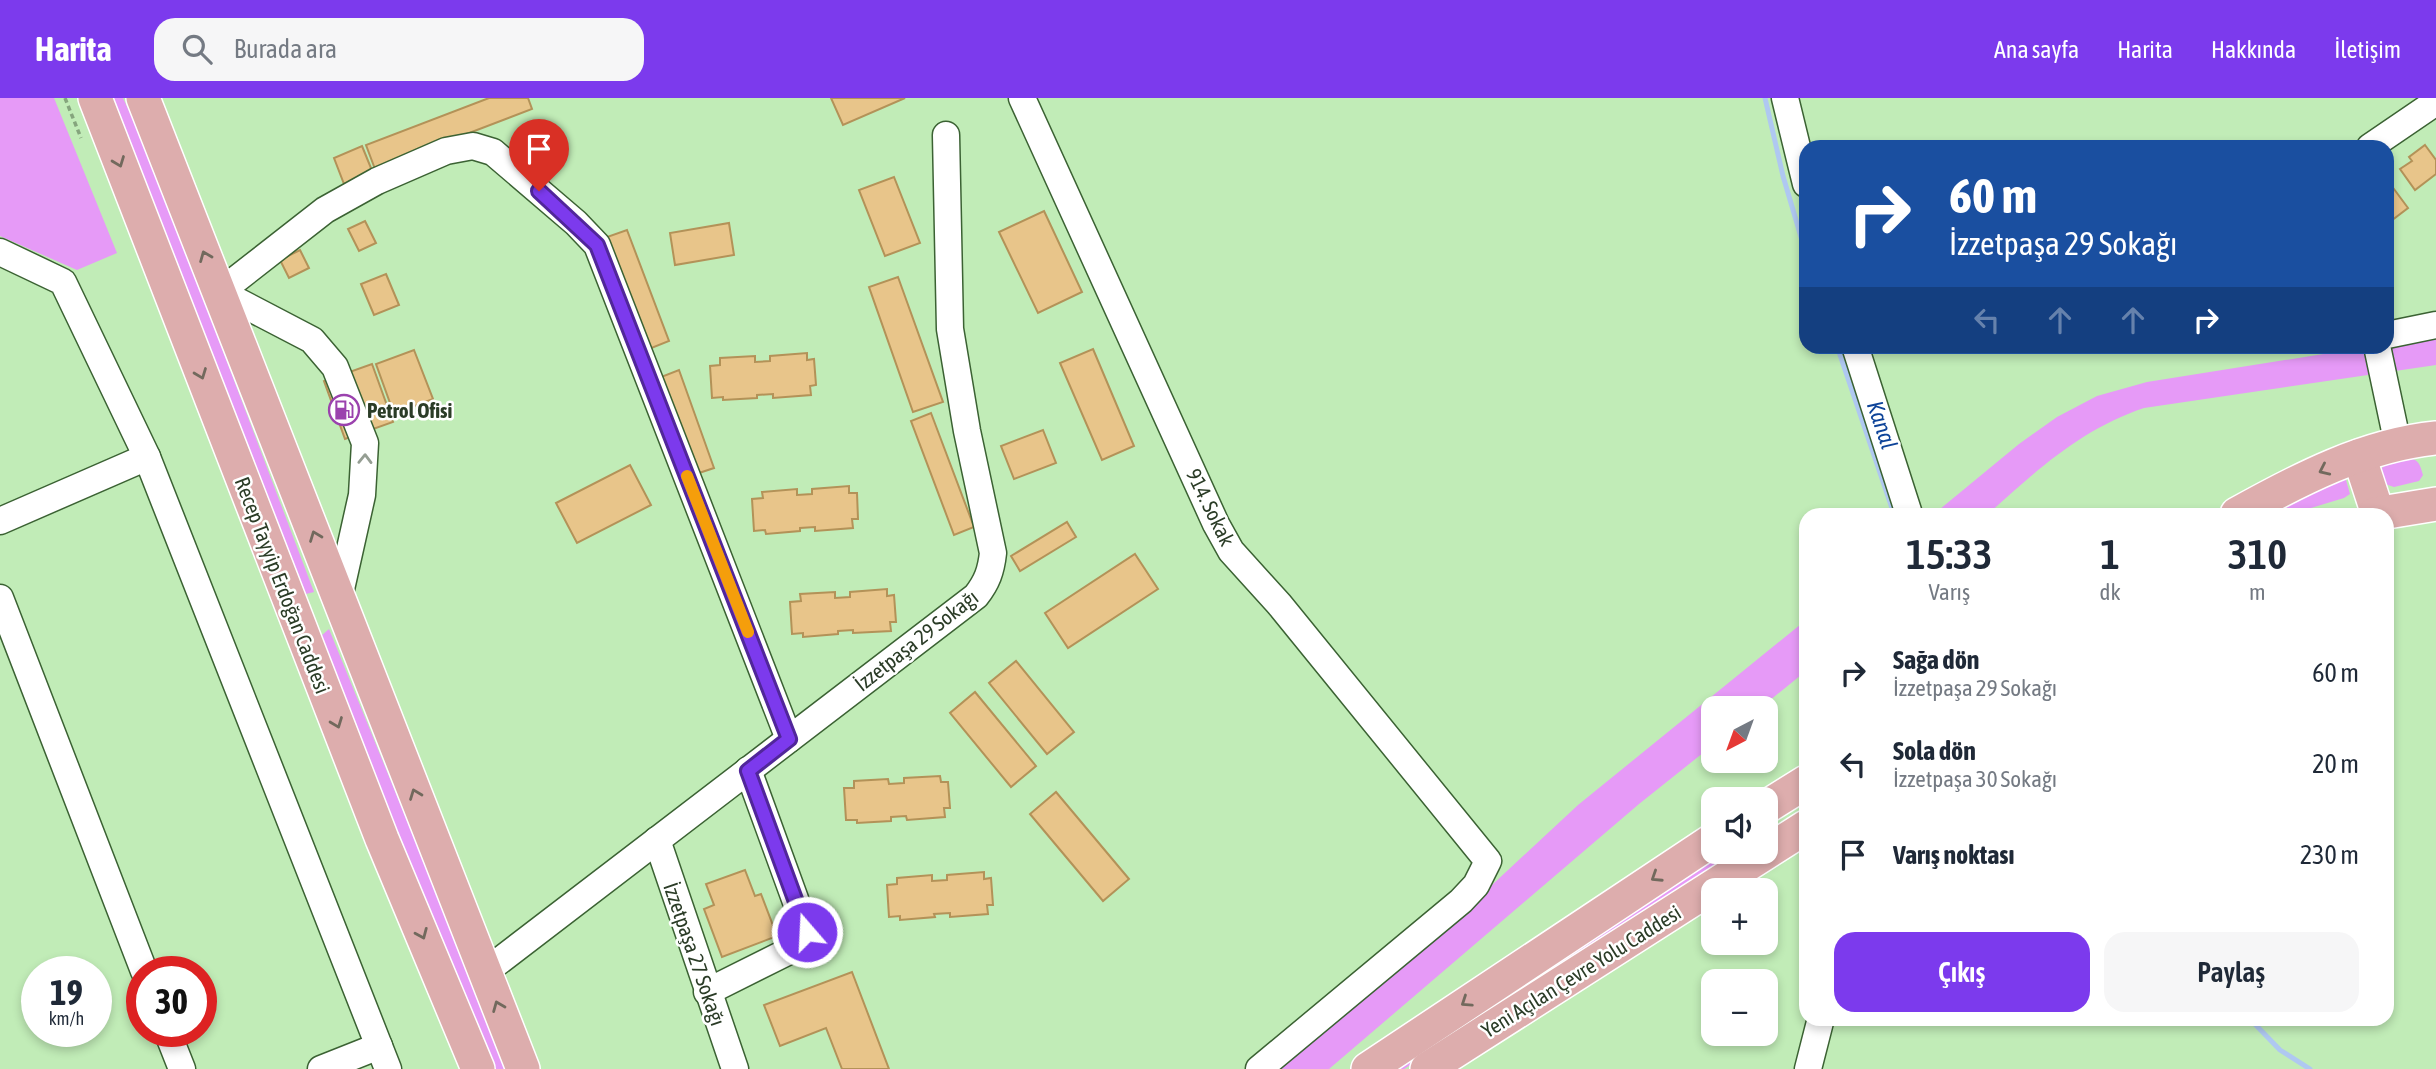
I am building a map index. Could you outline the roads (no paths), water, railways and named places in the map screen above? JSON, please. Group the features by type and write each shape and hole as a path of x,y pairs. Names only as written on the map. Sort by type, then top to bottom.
{"main road":[{"name":"Recep Tayyip Erdoğan Caddesi","path":"94,98 382,839 478,1069"},
{"path":"143,98 523,1069"},
{"path":"2249,508 2358,456 2424,444"},
{"path":"2358,456 2374,508"},
{"path":"2394,511 2436,504"},
{"path":"1778,800 1799,786"},
{"name":"Yeni Açılan Çevre Yolu Caddesi","path":"1427,1069 1799,831"},
{"name":"Yeni Açılan Çevre Yolu Caddesi","path":"1368,1069 1701,848"}],"street":[{"name":"914. Sokak","path":"1022,98 1216,524 1231,551 1279,604 1488,861 1476,885 1461,901 1259,1069"},
{"path":"1786,98 1799,154"},
{"path":"2380,140 2436,102"},
{"name":"İzzetpaşa 29 Sokağı","path":"485,972 976,596 991,571 993,553 967,431 950,329 946,135"},
{"path":"339,598 362,495 365,443 335,367 312,340 220,292 325,210 377,181 460,147 483,148 502,158 597,245 789,739"},
{"path":"0,251 63,282 147,457 384,1058 321,1069"},
{"path":"2394,334 2436,325"},
{"path":"1858,354 1907,508"},
{"path":"2381,354 2424,444"},
{"path":"0,521 147,457"},
{"path":"0,598 138,956"},
{"path":"707,992 789,951 800,944 807,932 748,771"},
{"name":"İzzetpaşa 27 Sokağı","path":"657,840 735,1069"},
{"path":"1808,1069 1819,1026"},
{"path":"173,1047 182,1069"}],"waterway":[{"name":"Kanal","path":"1765,98 1799,230"},
{"name":"Kanal","path":"1840,354 1892,508"},
{"name":"Kanal","path":"2257,1026 2280,1050 2310,1069"}],"place":[{"name":"Petrol Ofisi","path":"344,410"}]}
